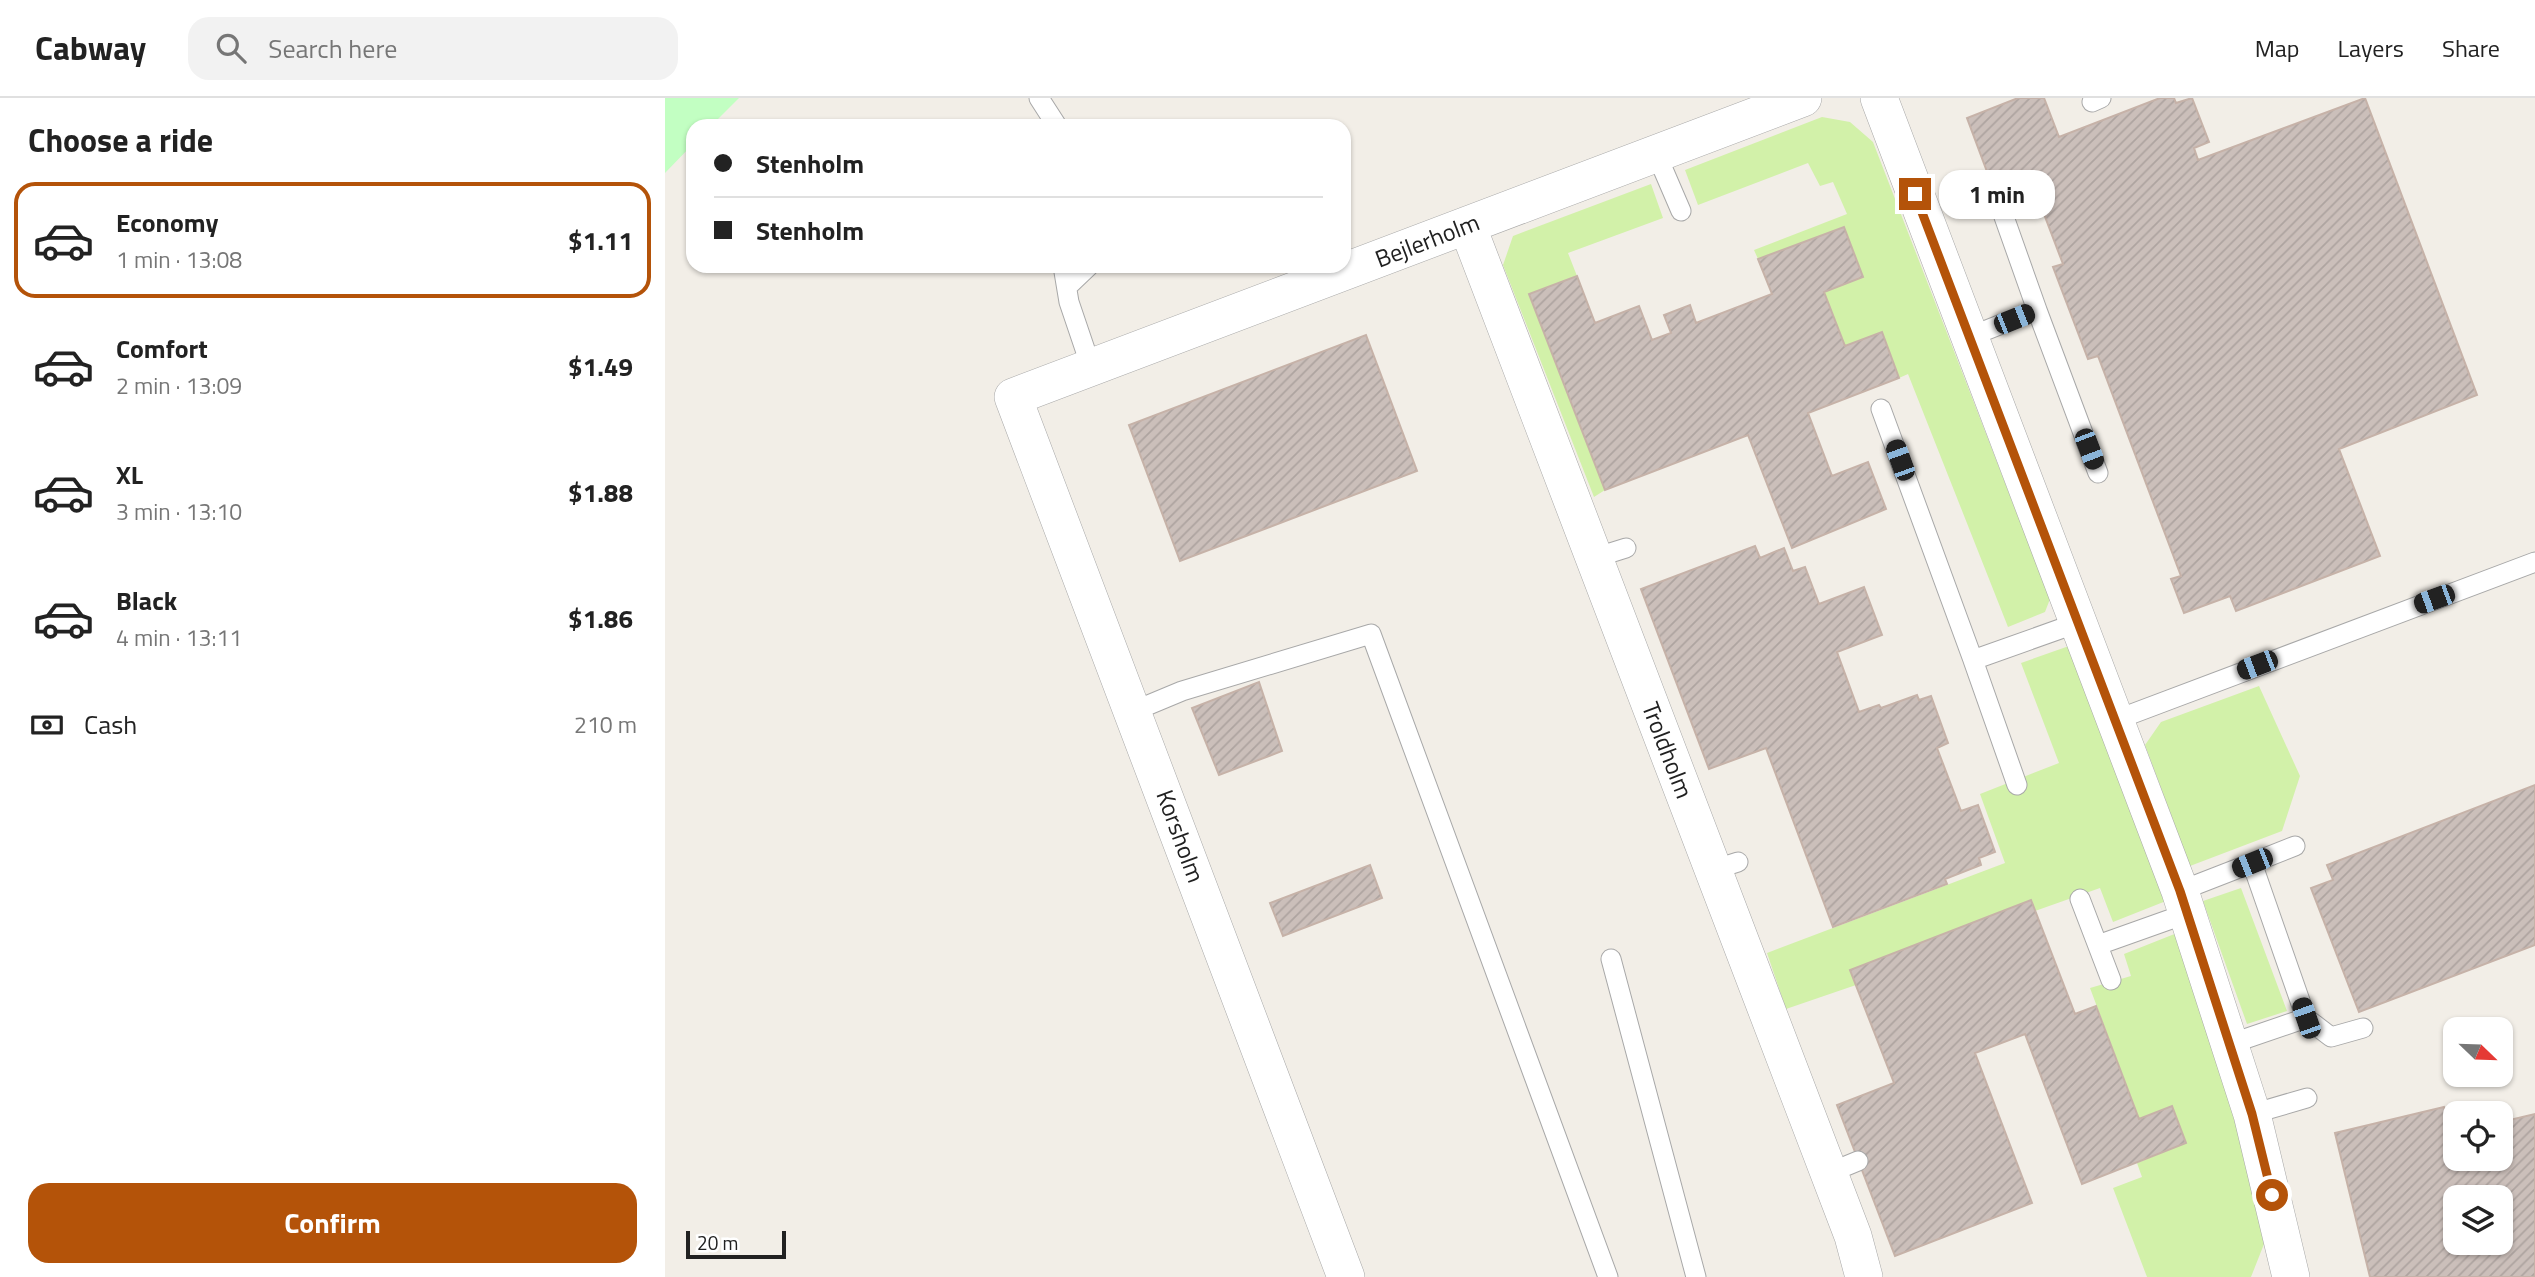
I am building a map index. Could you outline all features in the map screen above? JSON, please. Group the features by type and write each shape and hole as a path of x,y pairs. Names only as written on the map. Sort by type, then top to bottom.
{"street":[{"name":"Bejlerholm","path":"1351,269 1803,98"},
{"path":"1879,98 2113,721 2184,902 2252,1114 2291,1277"},
{"name":"Troldholm","path":"1467,225 1610,553 1792,1052 1844,1167 1853,1236 1864,1277"},
{"name":"Bejlerholm","path":"1013,397 1340,273"},
{"name":"Korsholm","path":"1013,397 1346,1277"}],"lane":[{"path":"1039,98 1052,119"},
{"path":"1656,153 1681,211"},
{"path":"1997,197 2098,472"},
{"path":"1064,273 1091,367"},
{"path":"1067,287 1082,273"},
{"path":"1969,337 2037,310"},
{"path":"1881,409 2017,785"},
{"path":"2113,721 2535,562"},
{"path":"1973,660 2077,623"},
{"path":"1134,711 1182,691 1371,634 1608,1277"},
{"path":"2098,945 2184,902 2252,863 2295,846"},
{"path":"2252,863 2306,1018 2331,1037 2363,1028"},
{"path":"2080,899 2111,980"},
{"path":"1611,959 1696,1277"},
{"path":"2231,1044 2306,1018"},
{"path":"2252,1114 2307,1098"}],"green space":[{"path":"665,98 739,98 718,119 686,119 686,151 665,173"},
{"path":"1822,117 1850,122 1873,142 2050,599 2045,612 2008,627 1908,374 1899,378 1882,333 1845,346 1824,292 1863,277 1844,227 1758,259 1754,250 1847,214 1833,182 1820,186 1808,163 1698,205 1685,170"},
{"path":"1651,184 1663,218 1568,253 1577,276 1529,294 1605,490 1594,497 1503,265 1513,236"},
{"path":"2069,646 2166,901 2113,922 2100,888 2035,911 2031,900 1851,970 1856,985 1786,1009 1767,953 2005,863 1980,794 2059,763 2021,663"},
{"path":"2259,686 2300,776 2282,831 2190,866 2145,745 2161,722"},
{"path":"2241,888 2287,1011 2247,1024 2203,901"},
{"path":"2177,933 2235,1114 2264,1244 2251,1277 2147,1277 2113,1188 2142,1177 2137,1163 2186,1143 2172,1106 2139,1119 2090,988 2131,976 2124,954"}],"building":[{"path":"2018,98 2044,98 2059,137 2160,98 2174,98 2176,103 2192,98 2209,142 2194,148 2198,160 2365,98 2477,395 2339,449 2380,556 2236,611 2230,596 2184,613 2171,579 2181,576 2098,356 2088,359 2053,267 2063,264 2028,172 1992,185 1967,118"},
{"path":"1844,227 1863,277 1824,292 1845,346 1882,332 1899,378 1808,413 1832,476 1868,462 1886,509 1792,548 1748,435 1605,490 1529,294 1577,276 1595,323 1639,306 1652,340 1671,333 1664,315 1690,305 1696,323 1772,294 1758,259"},
{"path":"1366,335 1417,471 1180,561 1129,425"},
{"path":"1755,546 1760,558 1784,548 1793,571 1805,567 1819,604 1864,587 1882,635 1837,652 1859,712 1879,705 1881,708 1917,695 1919,700 1931,696 1948,743 1937,748 1961,811 1978,805 1995,852 1979,858 1981,865 1945,879 1947,884 1833,927 1766,748 1709,769 1641,589"},
{"path":"1259,682 1282,751 1219,775 1192,708"},
{"path":"2535,785 2535,945 2359,1012 2311,888 2333,880 2327,865"},
{"path":"1370,865 1382,898 1283,936 1270,903"},
{"path":"2031,900 2075,1014 2096,1006 2139,1119 2172,1106 2186,1143 2082,1184 2025,1034 1975,1053 2032,1203 1895,1256 1837,1105 1894,1083 1850,970"},
{"path":"2443,1107 2443,1171 2513,1171 2513,1119 2535,1114 2535,1277 2370,1277 2335,1133"}],"route":[{"path":"1915,194 2113,721 2180,891 2231,1044 2272,1195"}]}
